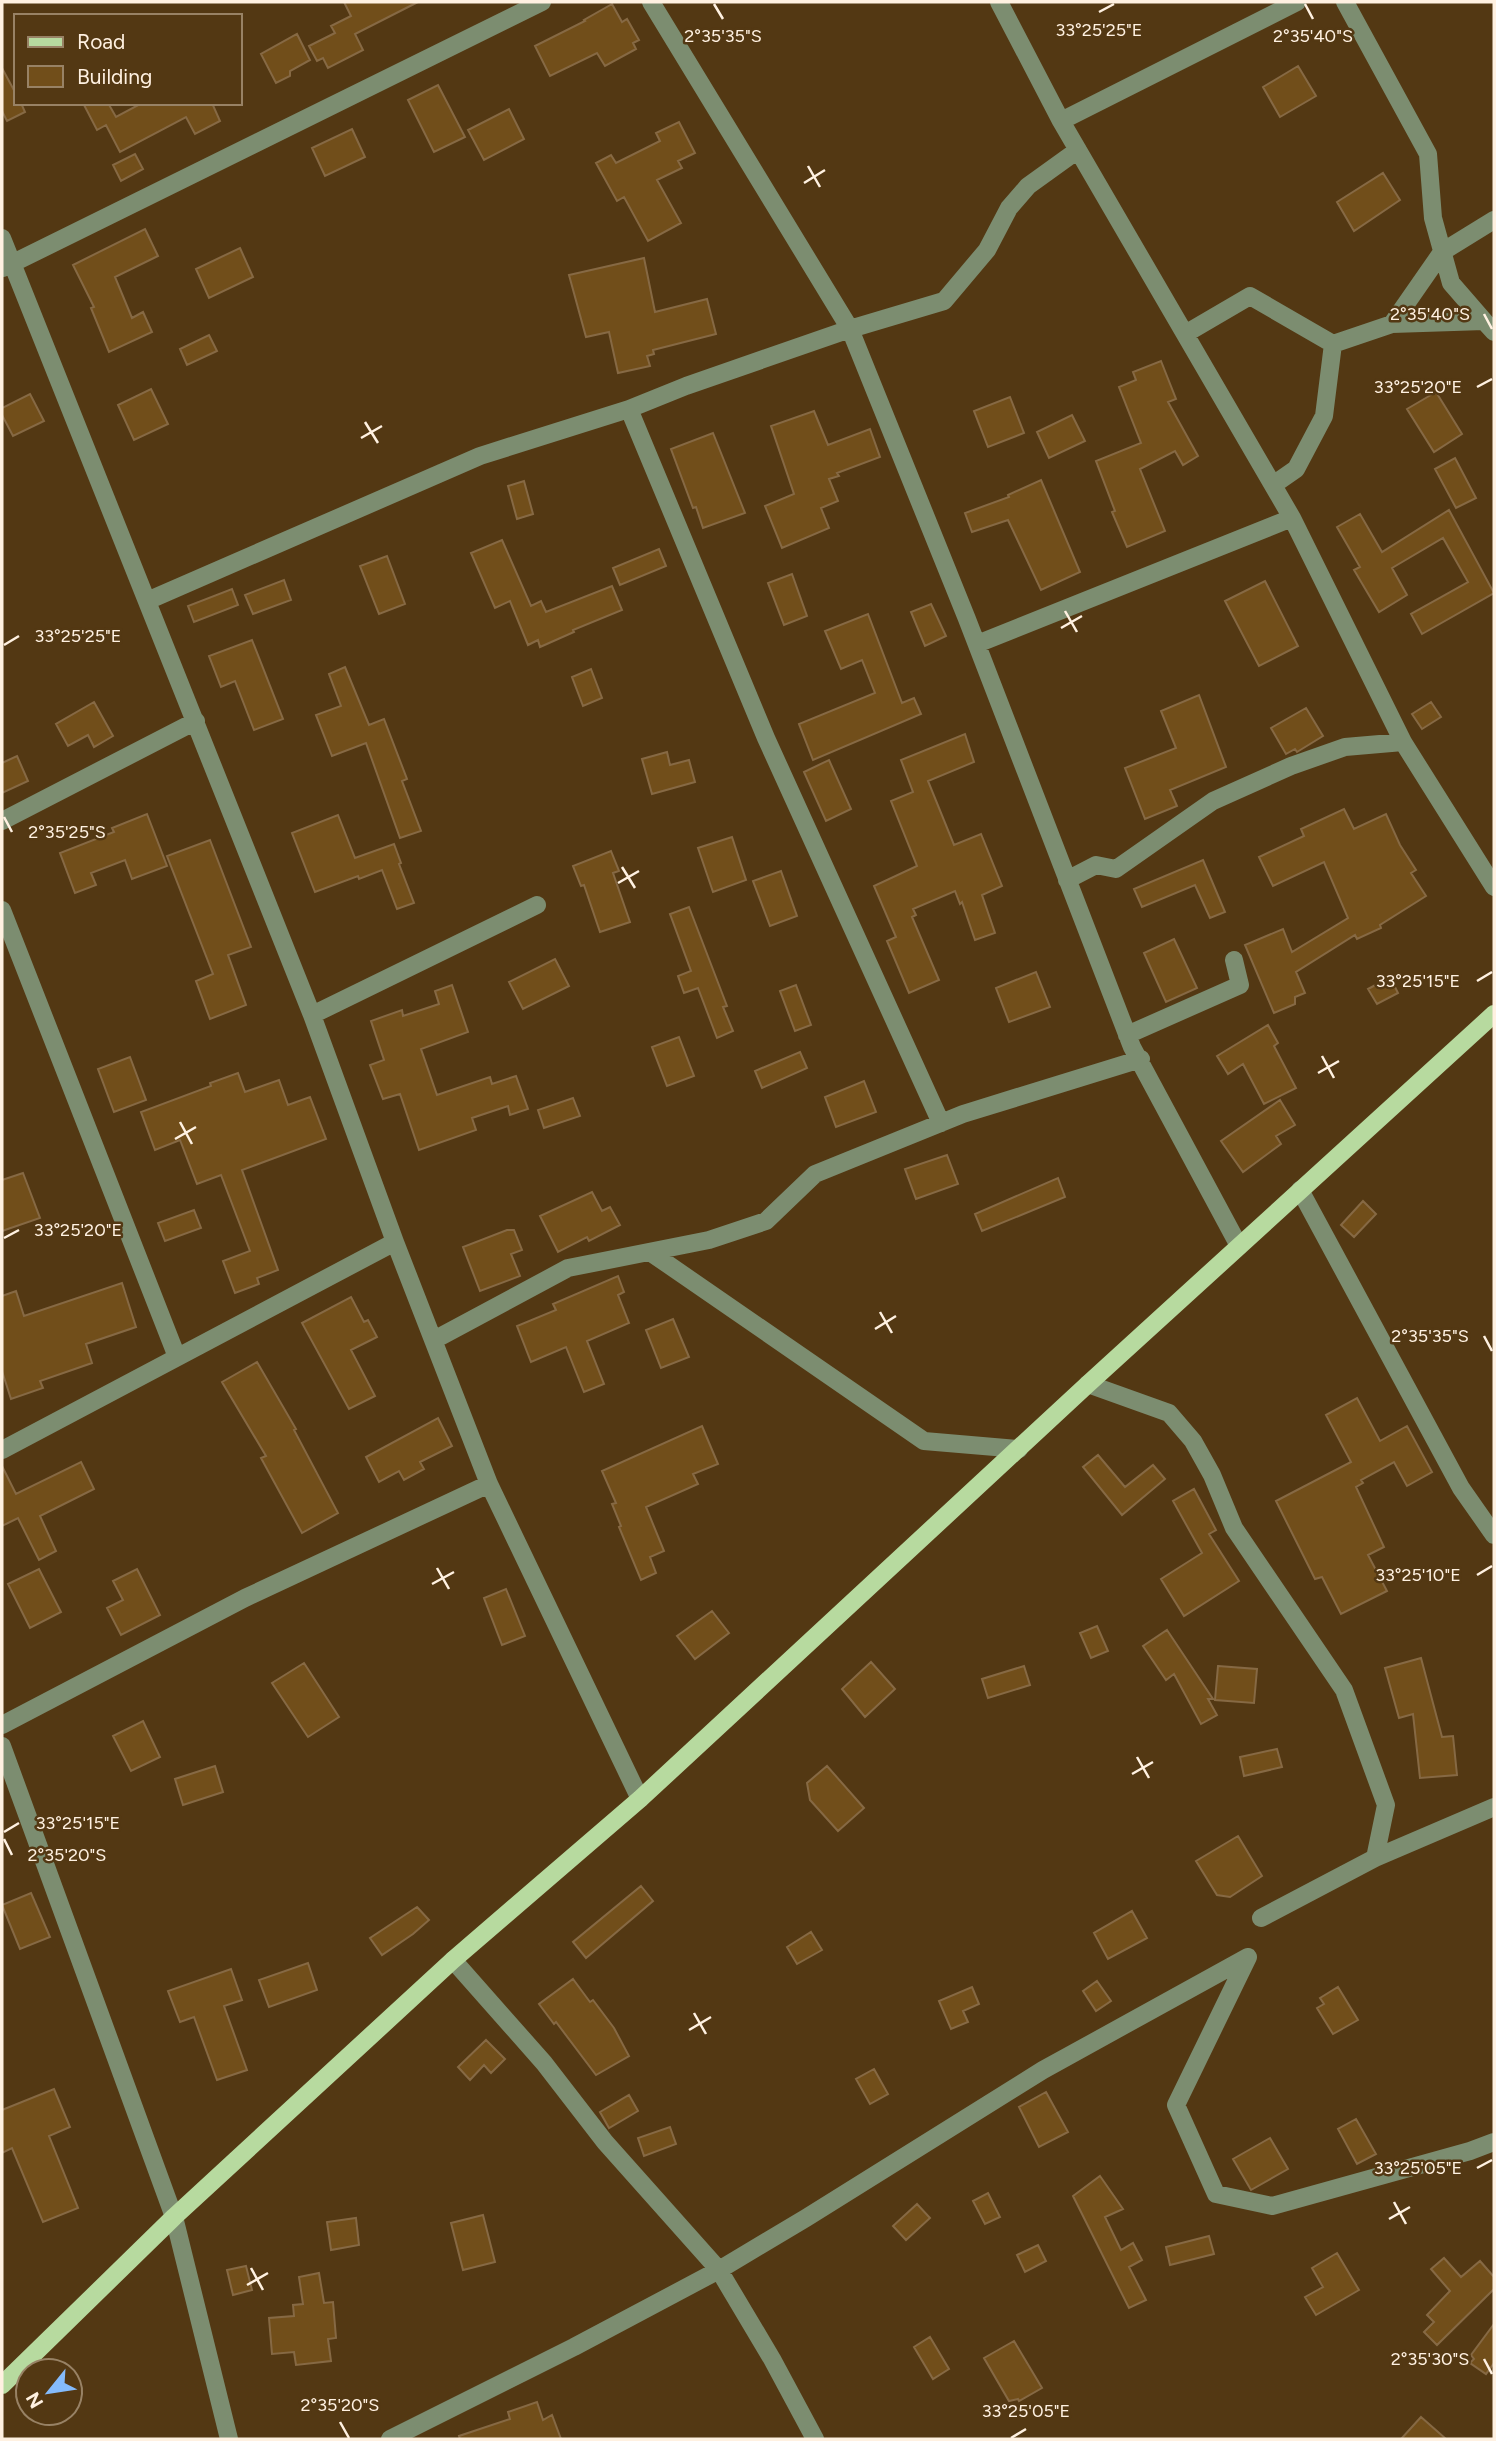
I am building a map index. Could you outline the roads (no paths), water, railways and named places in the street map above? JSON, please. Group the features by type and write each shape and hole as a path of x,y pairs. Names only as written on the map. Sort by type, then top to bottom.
{"main road":[{"path":"2,2385 174,2217 453,1960 640,1799 1088,1384 1494,1015"}],"street":[{"path":"6,267 542,2"},
{"path":"651,2 850,330 977,644 1127,1035 1239,1246"},
{"path":"999,2 1061,121 1292,518 1403,742 1494,887"},
{"path":"1061,121 1297,2"},
{"path":"1345,2 1428,154 1433,218 1451,283 1489,327"},
{"path":"147,601 480,456 629,409 686,386 944,300 987,250 1009,208 1028,186 1078,149"},
{"path":"1392,324 1442,252 1494,220"},
{"path":"2,238 6,267 147,601 312,1015 395,1242 489,1484 640,1799"},
{"path":"1185,334 1251,296 1333,344 1392,324 1489,327"},
{"path":"1273,485 1296,469 1324,415 1333,344"},
{"path":"629,409 766,738 941,1123"},
{"path":"977,644 1292,518"},
{"path":"2,821 195,721"},
{"path":"1068,880 1096,865 1116,869 1213,801 1292,766 1345,747 1403,742"},
{"path":"312,1015 537,905"},
{"path":"2,910 177,1357"},
{"path":"1127,1035 1240,985 1234,960"},
{"path":"434,1340 568,1268 709,1240 766,1221 815,1174 963,1114 1140,1059"},
{"path":"1300,1190 1461,1488 1494,1535"},
{"path":"2,1450 395,1242"},
{"path":"650,1252 924,1441 1019,1449"},
{"path":"1088,1384 1169,1413 1193,1441 1212,1475 1234,1528 1345,1690 1386,1805 1375,1858"},
{"path":"2,1725 244,1598 489,1484"},
{"path":"2,1746 174,2217 229,2439"},
{"path":"1261,1918 1375,1858 1494,1807"},
{"path":"390,2439 574,2347 719,2270 1043,2070 1248,1957 1176,2105 1216,2194 1272,2206 1494,2142"},
{"path":"453,1960 544,2063 605,2141 719,2270 772,2359 815,2439"}]}
